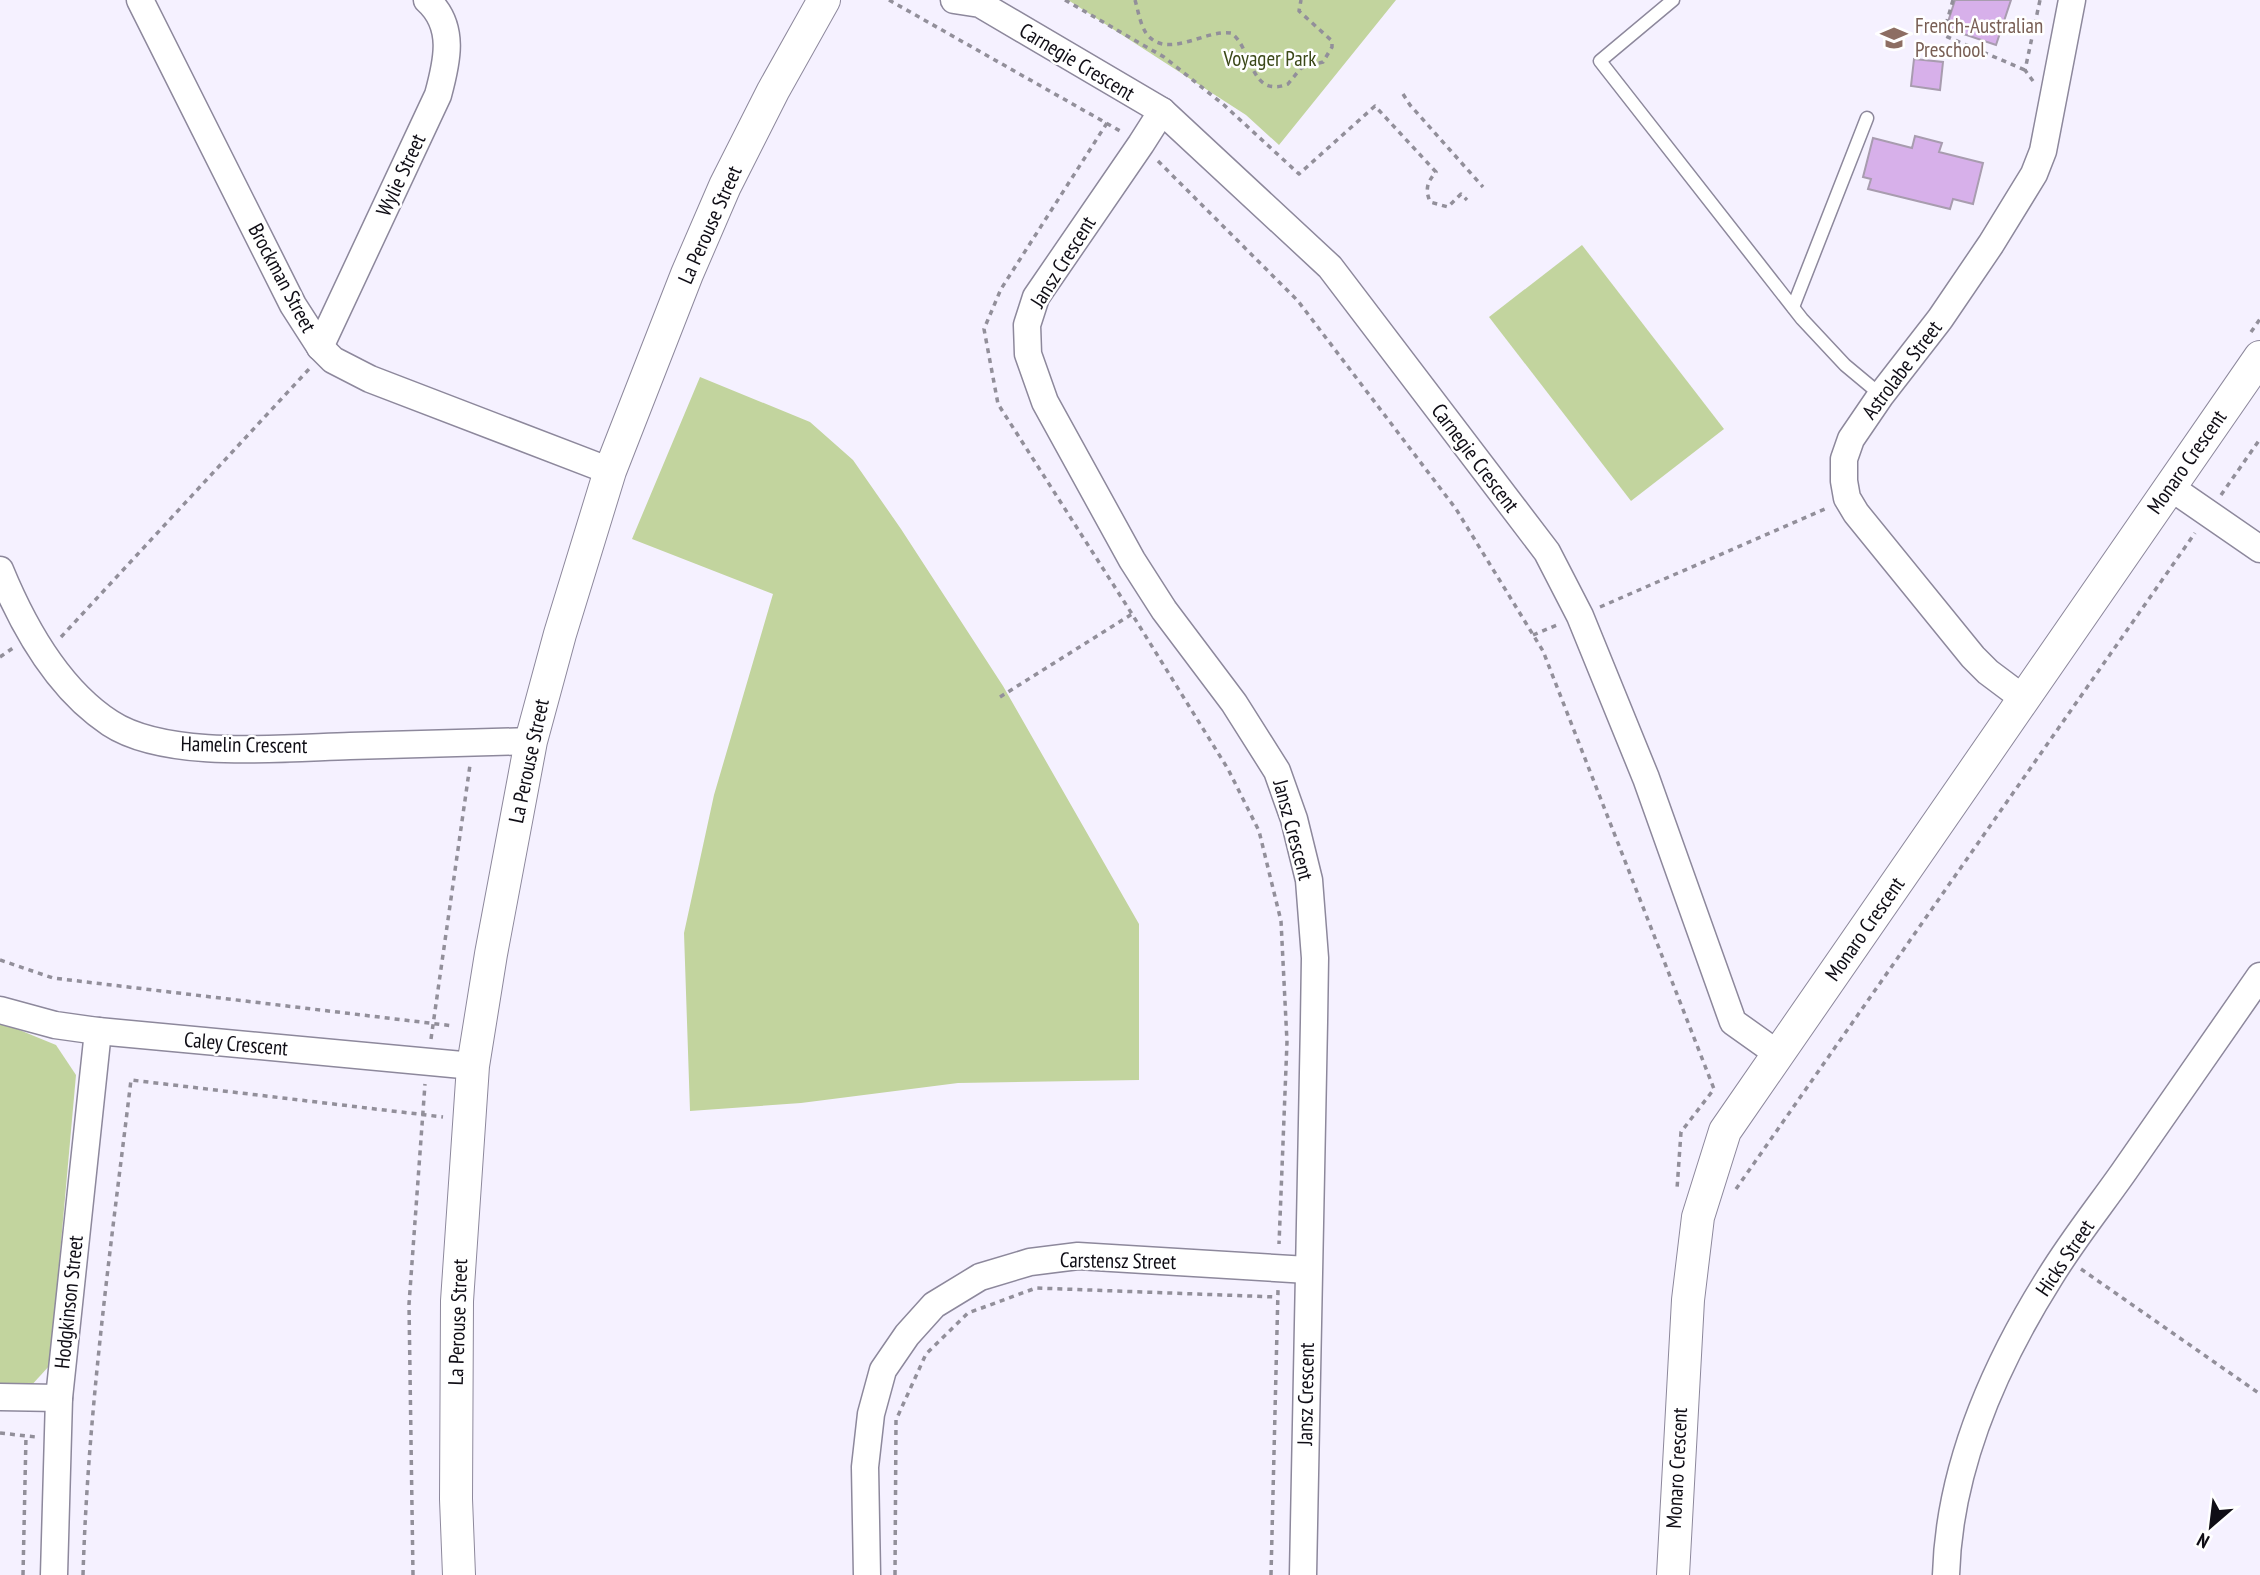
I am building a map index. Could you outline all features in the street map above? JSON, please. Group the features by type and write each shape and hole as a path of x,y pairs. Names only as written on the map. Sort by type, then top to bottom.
{"street":[{"name":"Brockman Street","path":"140,0 292,304 333,360 370,379 610,471"},
{"name":"Wylie Street","path":"323,349 438,95 447,61 447,30 434,6 427,0"},
{"name":"La Perouse Street","path":"459,1575 456,1499 457,1301 473,1066 531,741 560,634 610,471 687,274 725,186 824,0"},
{"name":"Astrolabe Street","path":"2024,699 1988,672 1953,634 1866,526 1847,498 1843,467 1851,439 1900,368 1940,319 1992,244 2035,174 2043,151 2072,0"},
{"name":"Carnegie Crescent","path":"970,1 1161,111 1330,267 1547,552 1580,616 1646,778 1733,1022 1779,1054"},
{"name":"Jansz Crescent","path":"1161,111 1142,144 1036,297 1027,325 1028,354 1045,402 1132,560 1164,610 1234,704 1277,771 1294,819 1309,880 1315,958 1303,1575"},
{"name":"Monaro Crescent","path":"1672,1575 1686,1327 1698,1217 1725,1131 2170,486 2252,349"},
{"path":"2170,486 2260,550"},
{"name":"Hamelin Crescent","path":"0,569 54,668 80,699 111,724 153,741 197,747 252,749 531,741"},
{"name":"Hicks Street","path":"1947,1575 1955,1504 1968,1447 1989,1391 2017,1333 2064,1257 2260,976"},
{"name":"Caley Crescent","path":"0,1010 55,1025 98,1031 473,1066"},
{"name":"Hodgkinson Street","path":"54,1575 59,1398 98,1031"},
{"name":"Carstensz Street","path":"867,1575 865,1467 871,1414 883,1370 907,1335 934,1305 980,1277 1030,1262 1078,1256 1308,1270"},
{"path":"0,1397 59,1398"}],"lane":[{"path":"1673,0 1600,61 1793,307 1845,365 1881,396"},
{"path":"1793,307 1867,118"}],"path":[{"path":"889,0 1142,144 1298,301 1456,509 1543,651 1714,1089 1681,1132 1676,1201"},
{"path":"1065,0 1164,57 1224,105 1299,174 1375,106 1436,172 1429,180 1426,192 1430,202 1448,207 1461,194 1467,200"},
{"path":"1135,0 1145,32 1154,39 1174,45 1215,32 1231,33 1243,44 1251,67 1260,81 1283,86 1293,79 1301,68 1323,62 1332,47 1332,41 1298,12 1301,0"},
{"path":"1953,0 1942,35 2025,70"},
{"path":"1403,94 1483,187"},
{"path":"1107,123 1001,289 984,329 998,404 1227,769 1259,831 1281,921 1287,1042 1278,1268 1271,1575"},
{"path":"2252,349 2260,319"},
{"path":"46,654 323,349"},
{"path":"1732,1195 2260,439"},
{"path":"1533,635 1847,498"},
{"path":"1000,697 1132,614"},
{"path":"413,1575 409,1304 422,1114 427,1062 473,743"},
{"path":"0,960 52,978 479,1029"},
{"path":"83,1575 86,1485 100,1334 131,1080 470,1120"},
{"path":"2064,1257 2260,1394"},
{"path":"895,1575 896,1420 926,1354 968,1313 1036,1288 1308,1299"},
{"path":"0,1433 57,1440"},
{"path":"23,1575 26,1436"}],"green space":[{"name":"Voyager Park","path":"1068,0 1396,0 1279,145 1246,115"},
{"path":"1582,245 1724,429 1631,501 1489,317"},
{"path":"700,377 810,422 853,460 1003,686 1139,924 1139,1080 958,1083 801,1103 690,1111 684,933 714,795 773,594 632,539"},
{"path":"0,1022 56,1045 76,1075 50,1365 29,1388 0,1386"}],"building":[{"path":"1955,0 2011,0 1996,45 1946,28"},
{"path":"1914,59 1943,62 1940,90 1911,86"},
{"path":"1915,136 1942,143 1939,152 1983,163 1973,204 1953,199 1950,209 1868,189 1871,179 1863,177 1873,138 1912,148"}],"place":[{"name":"French-Australian Preschool","path":"1894,38"}]}
